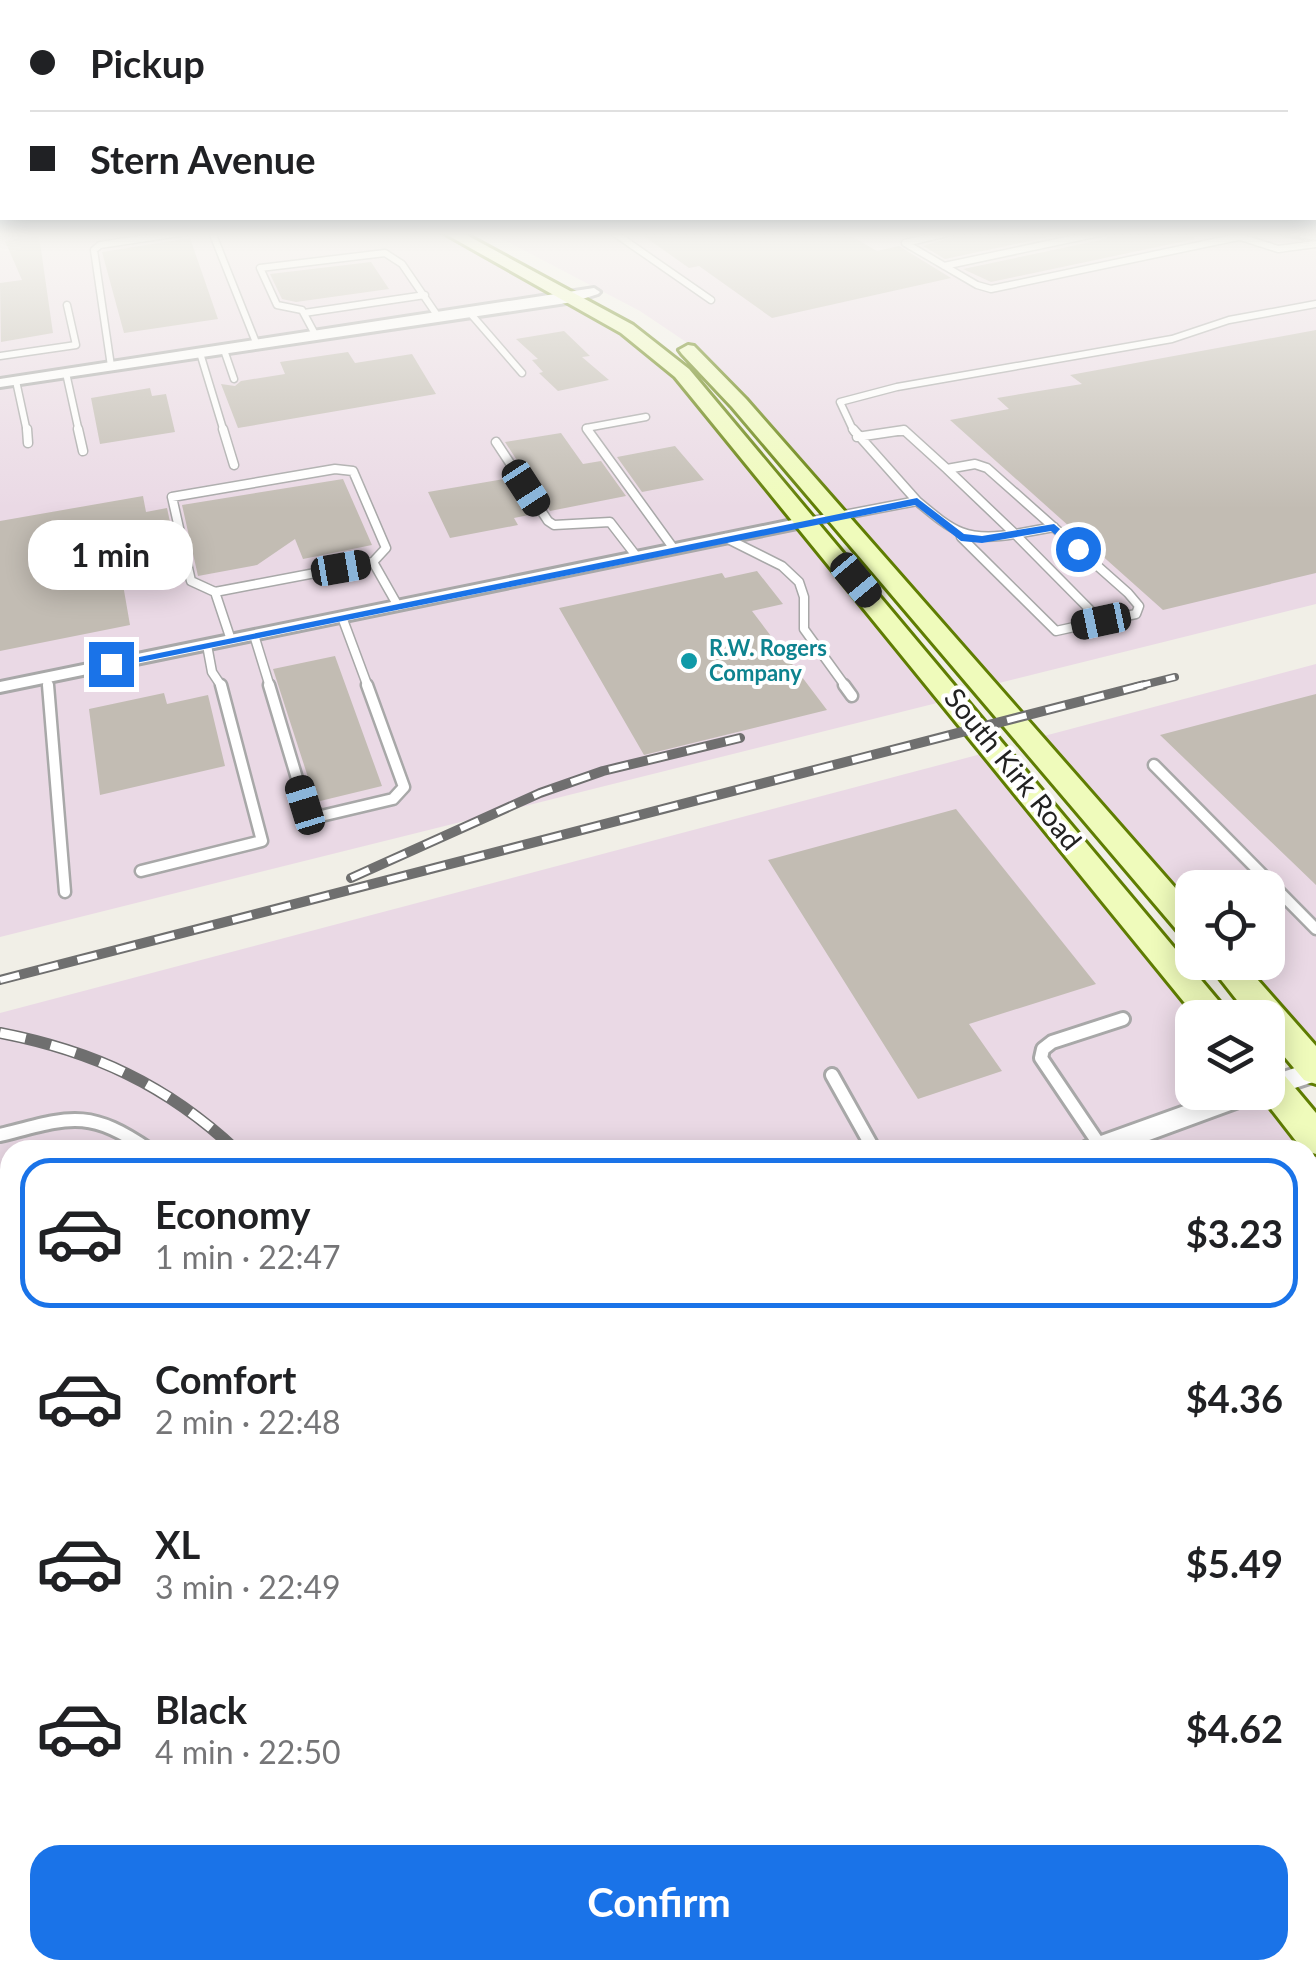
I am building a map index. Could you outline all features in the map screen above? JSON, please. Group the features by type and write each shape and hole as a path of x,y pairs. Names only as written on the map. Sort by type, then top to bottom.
{"main road":[{"name":"South Kirk Road","path":"619,324 667,358 1201,1000"},
{"name":"South Kirk Road","path":"650,324 715,376 1175,907"},
{"path":"1238,980 1316,1070"},
{"path":"1285,1107 1316,1139"}],"street":[{"path":"0,383 395,324"},
{"path":"0,687 807,522"},
{"path":"1285,1080 1316,1070"},
{"path":"1121,1140 1201,1110"}],"lane":[{"path":"0,356 76,345 71,324"},
{"path":"105,324 111,366"},
{"path":"250,324 258,345"},
{"path":"310,324 316,336"},
{"path":"479,324 522,374"},
{"path":"947,469 976,464 987,468 1139,606 1136,614 1056,631 961,538 917,502 857,438 840,402 896,387 1172,339 1216,324"},
{"path":"224,350 234,379"},
{"path":"200,354 234,465"},
{"path":"66,373 82,451"},
{"path":"16,380 28,442"},
{"path":"646,417 586,428 674,549"},
{"path":"857,438 904,430 1101,621"},
{"path":"496,442 548,522 610,522 636,557"},
{"path":"335,469 353,471 386,548 373,562 215,592 191,581 172,497 335,469"},
{"path":"807,522 917,502"},
{"path":"961,538 982,540 1054,527"},
{"path":"726,538 796,580 804,593 798,617 852,696"},
{"path":"373,562 398,606"},
{"path":"215,592 231,640"},
{"path":"254,635 305,805 321,816 393,799 404,787 342,617"},
{"path":"141,871 262,841 224,690 212,672 207,645"},
{"path":"48,678 65,892"},
{"path":"1154,766 1316,929"},
{"path":"1091,1140 1041,1058 1043,1049 1052,1042 1124,1019"},
{"path":"832,1074 868,1140"},
{"path":"0,1135 83,1116 108,1122 134,1140"}],"shaded area":[{"path":"0,324 376,324 0,380"},
{"path":"417,324 604,324 654,355 689,391 945,701 0,937 0,386"},
{"path":"660,324 1316,324 1316,604 995,684 698,350"},
{"path":"1316,664 1316,1046 1285,1011 1285,1000 1276,1000 1258,980 1285,980 1285,870 1175,870 1175,886 1044,736"},
{"path":"985,753 1187,1000 1175,1000 1175,1110 1277,1110 1301,1140 0,1140 0,1013"}],"building":[{"path":"1,324 52,324 53,333 1,342"},
{"path":"122,324 182,324 124,333"},
{"path":"1316,330 1316,573 1163,610 950,420 1009,409 997,398 1082,384 1070,375"},
{"path":"564,331 590,356 582,357 609,380 558,391 539,373 543,372 532,360 538,359 516,339"},
{"path":"348,352 355,363 412,354 436,394 238,428 221,384 235,386 241,381 285,374 280,362"},
{"path":"150,388 152,396 166,394 175,432 100,444 91,398"},
{"path":"561,433 583,464 601,461 626,496 550,511 505,442"},
{"path":"675,446 704,480 642,492 617,457"},
{"path":"510,478 534,514 514,518 518,525 450,538 428,492"},
{"path":"343,479 372,545 303,559 295,539 257,565 198,576 182,505"},
{"path":"143,496 146,512 167,508 174,540 117,550 130,625 0,651 0,521"},
{"name":"R.W. Rogers Company","path":"757,571 783,604 752,611 827,710 644,755 559,608 722,573 725,578"},
{"path":"335,656 382,786 316,802 273,669"},
{"path":"164,693 167,704 208,695 225,766 100,795 89,709"},
{"path":"1316,694 1316,885 1160,735"},
{"path":"956,809 1096,984 969,1024 1002,1071 918,1099 768,860"}],"railway":[{"path":"1135,687 1175,677"},
{"path":"0,980 1144,685"},
{"path":"351,878 540,793 603,771 740,738"},
{"path":"0,1033 66,1050 127,1074 183,1107 225,1140"}],"place":[{"name":"R.W. Rogers Company","path":"689,661"}],"route":[{"path":"111,664 917,502 961,538 982,540 1054,527 1078,549"}]}
